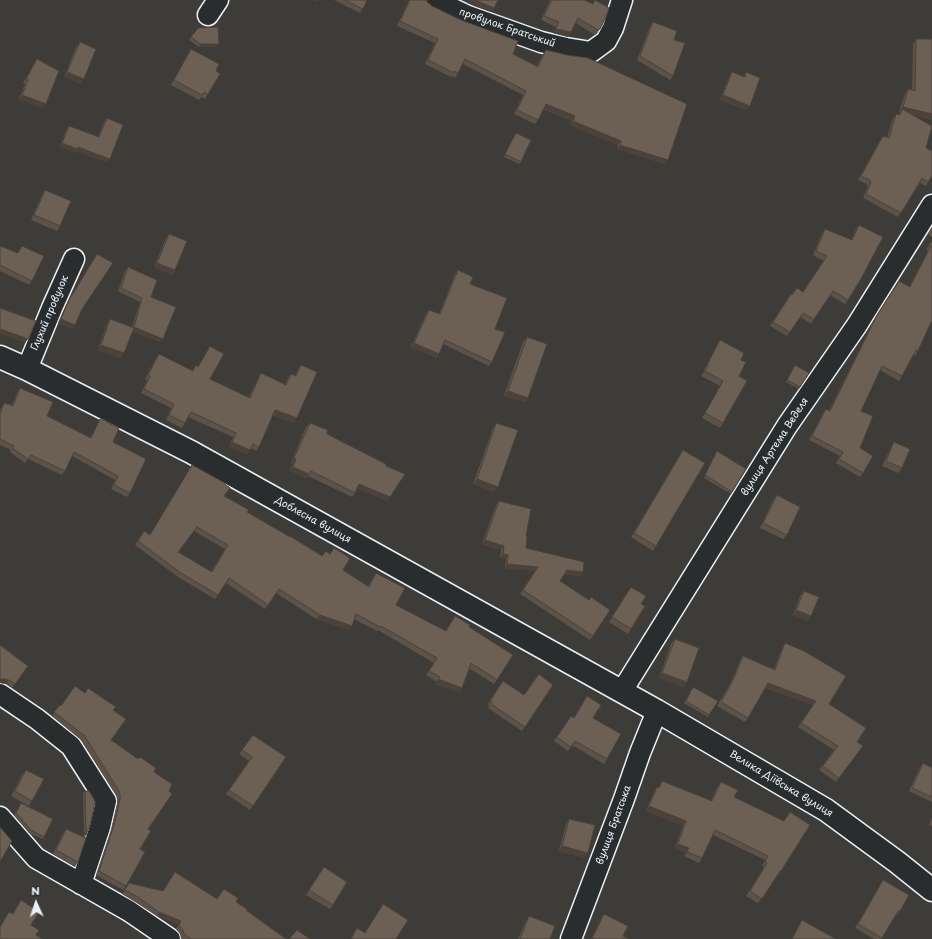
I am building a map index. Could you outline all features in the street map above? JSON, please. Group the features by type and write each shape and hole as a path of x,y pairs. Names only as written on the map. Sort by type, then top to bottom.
{"street":[{"name":"провулок Братський","path":"434,0 468,16 542,42 591,52 606,41 622,0"},
{"name":"вулиця Артема Веделя","path":"622,691 786,426 857,324 932,205"},
{"name":"Глухий провулок","path":"27,369 74,258"},
{"name":"Доблесна вулиця","path":"0,357 27,369 191,452 622,691"},
{"name":"Велика Діївська вулиця","path":"622,691 826,810 897,862 932,890"},
{"path":"0,694 37,719 71,746 106,801 100,827 81,884"},
{"name":"вулиця Братська","path":"571,939 657,711"},
{"path":"0,817 36,858 128,911 170,939"}],"building":[{"path":"345,0 367,0 363,9"},
{"path":"410,0 427,0 427,2 432,6 461,20 518,41 513,54 538,67 546,50 588,58 687,104 668,160 620,145 621,141 573,121 575,116 546,104 538,120 517,110 526,91 465,59 458,73 454,71 454,73 428,60 438,39 400,21"},
{"path":"475,0 498,0 494,8"},
{"path":"552,0 584,0 593,4 595,0 609,8 600,29 598,30 578,18 571,32 556,29 559,22 544,16"},
{"path":"653,22 677,31 674,40 685,43 673,76 640,56"},
{"path":"218,27 219,44 200,44 191,37 198,28"},
{"path":"916,39 932,39 932,114 903,107 908,89 915,91"},
{"path":"80,42 96,49 84,79 67,72"},
{"path":"191,49 219,64 216,71 220,74 208,94 204,92 202,95 174,80"},
{"path":"37,59 59,71 46,104 22,95 28,80 26,79"},
{"path":"732,72 745,77 746,72 760,78 750,106 723,95"},
{"path":"902,109 932,126 926,148 932,151 932,176 928,182 922,178 901,213 866,194 871,182 870,180 861,176 883,136 889,138 896,114 900,115"},
{"path":"107,118 123,125 110,159 78,147 77,149 62,143 69,126 99,137"},
{"path":"516,133 531,140 521,162 505,154"},
{"path":"45,190 71,201 60,226 34,215"},
{"path":"859,225 883,237 848,300 833,291 814,319 803,313 790,332 773,322 791,294 792,295 797,288 803,292 827,256 816,251 825,229 852,240"},
{"path":"169,234 187,241 175,270 157,263"},
{"path":"932,241 932,320 918,351 916,350 902,376 882,366 861,411 873,416 860,448 873,456 863,473 839,459 843,452 812,436 826,409 830,411 877,315 899,281 910,287 931,246 929,245"},
{"path":"0,246 18,253 22,246 44,256 32,281 0,265"},
{"path":"97,254 113,263 82,309 75,325 61,319 69,300"},
{"path":"128,267 157,280 151,297 176,307 163,339 134,327 142,298 121,288"},
{"path":"458,270 473,277 470,284 507,298 495,329 505,332 492,362 445,340 439,354 414,343 429,310 440,314"},
{"path":"0,308 36,321 28,339 0,329"},
{"path":"110,319 134,328 124,353 101,345"},
{"path":"527,337 547,344 528,398 508,391"},
{"path":"720,340 744,353 741,360 746,362 739,376 747,381 723,423 705,413 723,381 705,371"},
{"path":"210,346 224,354 210,379 250,398 261,373 286,385 291,374 296,376 301,365 317,372 297,418 275,410 259,447 253,444 250,450 232,442 236,433 191,412 185,423 169,415 174,404 144,389 150,376 148,375 159,354 193,371 196,365 198,367"},
{"path":"795,365 809,373 800,387 787,380"},
{"path":"20,388 53,402 47,416 91,438 100,419 119,428 113,442 146,459 130,493 114,485 118,476 74,452 65,471 31,455 28,459 12,448 14,446 0,439 0,414 4,403 13,406"},
{"path":"310,423 328,430 327,434 386,464 386,466 405,474 390,497 359,484 355,493 311,471 309,474 293,467 296,459 294,458"},
{"path":"496,423 518,430 498,487 477,479"},
{"path":"894,442 910,449 902,468 886,461"},
{"path":"683,450 705,463 656,546 634,533"},
{"path":"717,451 746,469 732,492 705,475"},
{"path":"192,465 221,481 230,488 224,496 249,510 247,512 322,556 326,551 330,554 334,548 350,558 343,570 369,587 376,573 405,588 396,605 446,631 455,616 470,625 469,627 513,655 497,680 471,663 462,688 438,679 440,677 429,671 437,658 381,626 380,627 356,614 352,626 320,615 279,589 268,605 229,578 218,595 181,573 138,541 144,531 150,535","holes":["197,527 228,545 212,572 178,552"]},
{"path":"777,495 800,507 787,535 763,523"},
{"path":"499,501 531,509 526,536 526,548 584,562 583,572 567,570 560,581 589,600 591,597 610,610 593,636 523,590 538,567 507,564 508,555 503,554 504,546 485,540"},
{"path":"631,587 646,596 641,604 645,606 631,629 612,617"},
{"path":"804,591 819,597 811,616 796,610"},
{"path":"675,639 699,648 687,682 662,673"},
{"path":"785,643 804,651 846,676 829,704 866,728 857,742 863,746 839,778 823,766 838,746 801,723 816,701 768,683 748,718 721,702 733,680 743,656 775,670"},
{"path":"0,645 28,666 15,684 9,680 0,679"},
{"path":"539,674 553,685 525,727 491,704 492,702 490,701 503,681 524,695"},
{"path":"75,686 85,693 88,688 116,707 113,710 126,719 111,740 138,759 140,757 156,768 154,772 172,784 169,791 172,794 148,829 151,831 140,849 145,852 126,886 99,871 114,825 120,799 119,791 84,735 54,712 60,705 61,706"},
{"path":"693,687 718,701 709,715 686,701"},
{"path":"587,696 601,705 593,718 621,734 607,759 575,741 571,747 557,737 571,716 574,718"},
{"path":"253,735 286,757 253,806 229,790 252,757 242,750"},
{"path":"923,763 932,768 932,797 912,788"},
{"path":"26,770 44,779 32,801 15,791"},
{"path":"662,781 712,801 721,782 738,790 734,797 784,821 790,812 810,825 762,899 750,891 767,863 765,861 768,856 715,830 702,858 687,852 689,848 678,844 686,821 649,806 657,787 659,788"},
{"path":"85,791 89,791 95,801 91,821 86,835"},
{"path":"21,803 53,819 44,837 31,830 16,813"},
{"path":"569,819 595,825 588,853 562,846"},
{"path":"0,827 12,841 0,862"},
{"path":"66,829 86,838 78,862 56,850"},
{"path":"324,867 347,882 333,905 309,890"},
{"path":"175,872 217,899 224,889 238,898 236,902 286,939 191,939 184,934 179,925 181,921 159,912 125,890 129,883 163,891"},
{"path":"883,880 909,895 882,938 858,924"},
{"path":"21,900 39,912 31,925 39,930 36,935 43,939 0,939 0,927 9,912 13,914"},
{"path":"383,904 408,920 396,939 351,939 357,928 365,933"},
{"path":"604,914 628,926 623,936 629,939 592,939"},
{"path":"529,916 555,926 550,939 520,939"},
{"path":"802,920 836,939 792,939"},
{"path":"297,930 310,939 289,939"}]}
